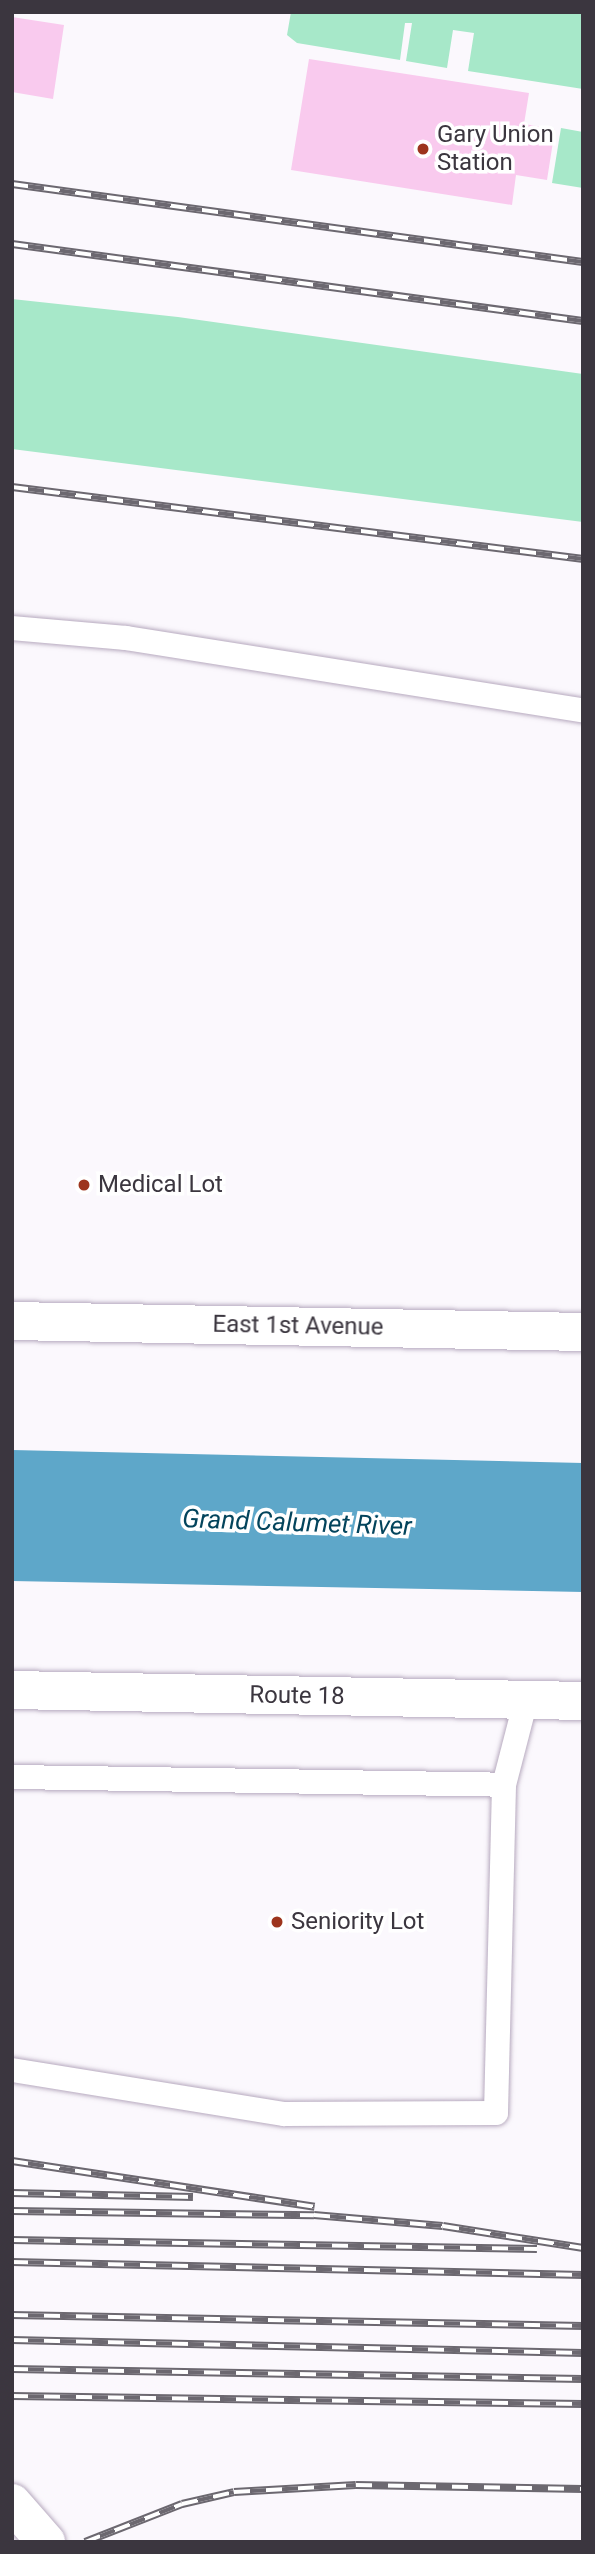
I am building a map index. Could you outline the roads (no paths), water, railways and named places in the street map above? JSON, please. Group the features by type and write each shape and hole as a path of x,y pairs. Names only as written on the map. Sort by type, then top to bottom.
{"street":[{"name":"East 1st Avenue","path":"12,1321 583,1332"},
{"name":"Route 18","path":"12,1690 583,1701"},
{"path":"12,2503 46,2542"}],"lane":[{"path":"12,628 126,638 583,710"},
{"path":"12,2070 284,2114 496,2113 504,1785 526,1700"},
{"path":"12,1777 504,1785"}],"water":[{"name":"Grand Calumet River","path":"12,1450 583,1463 583,1592 12,1581"}],"railway":[{"path":"12,184 583,262"},
{"path":"12,244 583,321"},
{"path":"12,487 583,559"},
{"path":"12,2161 315,2207"},
{"path":"12,2193 193,2197"},
{"path":"12,2211 314,2215 443,2226 583,2248"},
{"path":"12,2240 537,2249"},
{"path":"12,2262 583,2275"},
{"path":"12,2315 583,2326"},
{"path":"12,2340 583,2353"},
{"path":"12,2369 583,2379"},
{"path":"12,2396 583,2404"},
{"path":"85,2542 182,2504 234,2492 356,2485 583,2489"}],"place":[{"name":"Gary Union Station","path":"423,149"},
{"name":"Medical Lot","path":"84,1185"},
{"name":"Seniority Lot","path":"277,1922"}]}
